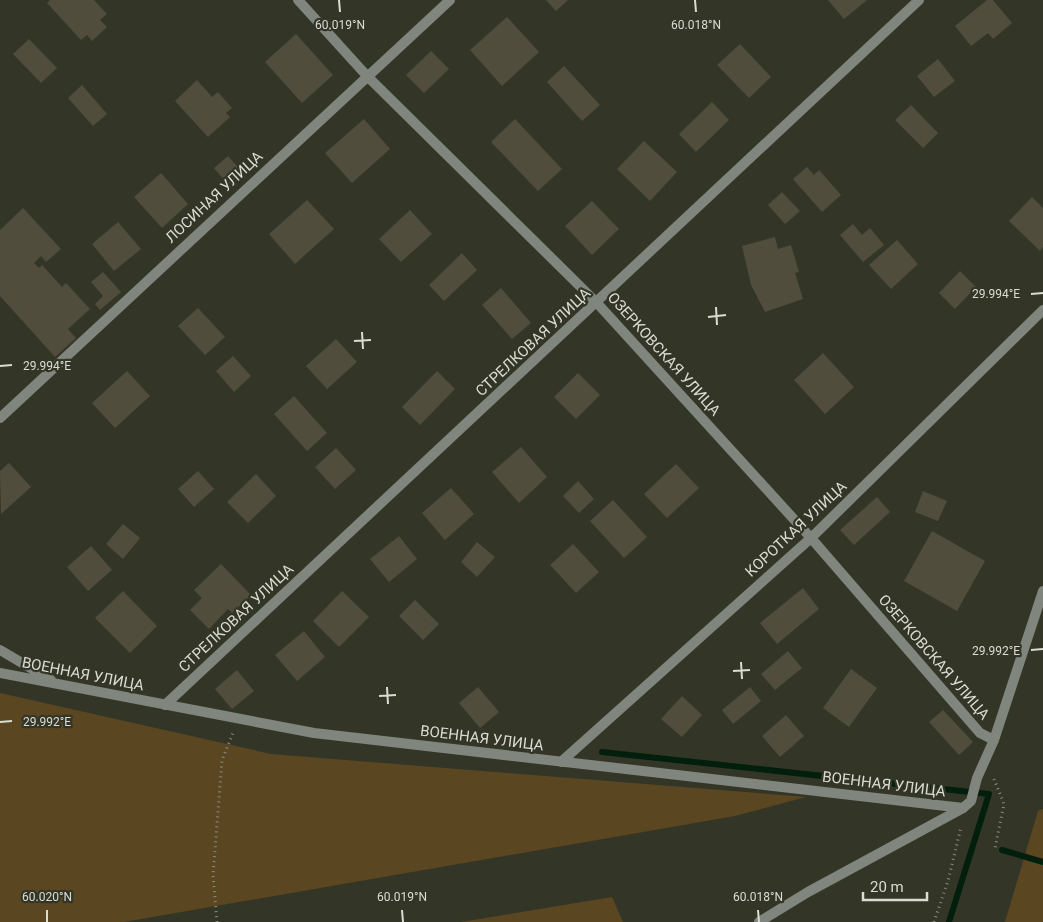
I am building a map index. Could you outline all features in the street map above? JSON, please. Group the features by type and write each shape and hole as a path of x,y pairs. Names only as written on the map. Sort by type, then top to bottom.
{"street":[{"name":"ОЗЕРКОВСКАЯ УЛИЦА","path":"298,0 367,76 597,303 811,538 980,733 994,740"},
{"name":"ЛОСИНАЯ УЛИЦА","path":"0,418 450,0"},
{"name":"СТРЕЛКОВАЯ УЛИЦА","path":"165,705 919,0"},
{"name":"КОРОТКАЯ УЛИЦА","path":"561,762 811,538 1043,310"},
{"path":"759,922 808,892 967,804 994,740 1043,591"},
{"path":"0,650 58,684"},
{"name":"ВОЕННАЯ УЛИЦА","path":"0,673 314,733 561,762 967,804"}],"path":[{"path":"218,922 212,875 222,760 239,719"},
{"path":"986,758 1004,804 995,848"},
{"path":"934,922 960,835 967,804"}],"shaded area":[{"path":"0,693 271,754 806,797 735,816 124,922 0,922"},
{"path":"1043,809 1043,922 1005,922 1038,811"},
{"path":"612,897 623,922 461,922"}],"building":[{"path":"50,0 94,0 107,14 100,20 107,27 92,41 87,35 81,40 47,3"},
{"path":"546,0 568,0 556,11"},
{"path":"828,0 867,0 844,19"},
{"path":"987,0 993,0 1012,23 993,39 988,33 971,46 955,26"},
{"path":"507,17 539,52 502,86 470,50"},
{"path":"296,34 333,75 302,103 265,62"},
{"path":"29,39 57,68 41,83 13,54"},
{"path":"740,44 771,77 749,98 717,65"},
{"path":"431,51 449,69 424,93 406,75"},
{"path":"938,59 955,81 934,97 917,76"},
{"path":"564,66 600,105 582,121 547,82"},
{"path":"197,80 212,97 218,92 232,108 226,113 230,117 208,137 175,101"},
{"path":"82,85 107,114 93,126 68,98"},
{"path":"712,102 729,120 696,152 679,134"},
{"path":"911,105 938,133 923,148 895,120"},
{"path":"364,119 390,149 352,183 325,153"},
{"path":"515,119 562,169 538,191 491,142"},
{"path":"644,141 677,172 650,201 617,169"},
{"path":"228,156 244,174 230,187 214,168"},
{"path":"807,167 814,175 819,170 841,195 822,212 793,179"},
{"path":"161,173 188,204 162,228 134,197"},
{"path":"782,192 800,211 785,224 768,205"},
{"path":"1032,197 1043,208 1043,247 1040,251 1009,221"},
{"path":"307,200 334,229 295,264 269,234"},
{"path":"592,201 619,229 592,255 565,226"},
{"path":"23,208 61,249 46,262 41,256 34,263 39,268 42,265 62,287 66,283 90,309 68,329 76,338 55,357 0,296 0,230"},
{"path":"410,210 432,234 401,262 379,239"},
{"path":"118,222 141,249 114,271 92,244"},
{"path":"853,224 862,235 870,228 884,245 863,262 840,235"},
{"path":"775,237 778,249 791,245 799,272 795,273 803,299 765,312 751,285 742,246"},
{"path":"897,240 918,264 891,289 869,265"},
{"path":"462,253 477,270 444,301 429,285"},
{"path":"960,271 976,287 955,309 939,293"},
{"path":"103,272 121,292 100,310 95,304 103,296 91,282"},
{"path":"501,288 531,323 512,339 482,305"},
{"path":"198,308 225,337 205,355 178,326"},
{"path":"336,339 357,362 327,389 306,366"},
{"path":"823,353 854,387 825,414 794,380"},
{"path":"233,356 251,376 234,392 216,371"},
{"path":"127,371 150,396 115,428 92,403"},
{"path":"437,371 455,389 420,425 402,407"},
{"path":"578,373 600,395 576,419 554,397"},
{"path":"294,396 327,433 307,451 274,414"},
{"path":"521,447 547,477 519,503 492,472"},
{"path":"336,448 356,470 335,489 315,467"},
{"path":"9,463 31,487 1,514 0,471"},
{"path":"676,464 699,488 667,518 644,494"},
{"path":"198,471 214,489 194,507 178,489"},
{"path":"256,474 276,496 248,523 227,502"},
{"path":"578,481 594,499 579,513 563,496"},
{"path":"451,488 474,514 445,540 422,513"},
{"path":"923,491 947,501 938,521 915,512"},
{"path":"877,497 890,512 854,545 840,530"},
{"path":"613,500 647,537 624,558 590,521"},
{"path":"123,524 140,538 123,559 106,544"},
{"path":"932,531 985,561 957,611 904,581"},
{"path":"399,536 417,559 389,582 370,559"},
{"path":"477,542 495,557 477,577 461,562"},
{"path":"573,544 599,572 576,593 550,565"},
{"path":"91,546 112,570 88,591 67,567"},
{"path":"221,564 251,595 232,613 228,609 209,629 190,610 202,598 194,590"},
{"path":"803,588 819,609 777,644 760,623"},
{"path":"123,591 157,626 130,653 95,618"},
{"path":"342,591 369,617 339,647 313,621"},
{"path":"415,600 439,624 423,640 399,616"},
{"path":"304,631 325,657 297,681 275,655"},
{"path":"788,651 802,668 775,690 761,674"},
{"path":"851,669 877,688 849,727 823,708"},
{"path":"237,670 254,691 232,709 215,689"},
{"path":"478,687 499,712 480,728 459,703"},
{"path":"750,687 761,701 733,724 722,710"},
{"path":"682,696 702,715 682,737 661,719"},
{"path":"943,710 973,742 959,755 929,722"},
{"path":"786,715 804,736 780,757 762,736"}],"waterway":[{"path":"602,752 989,794 949,922"},
{"path":"1002,850 1043,862"}]}
